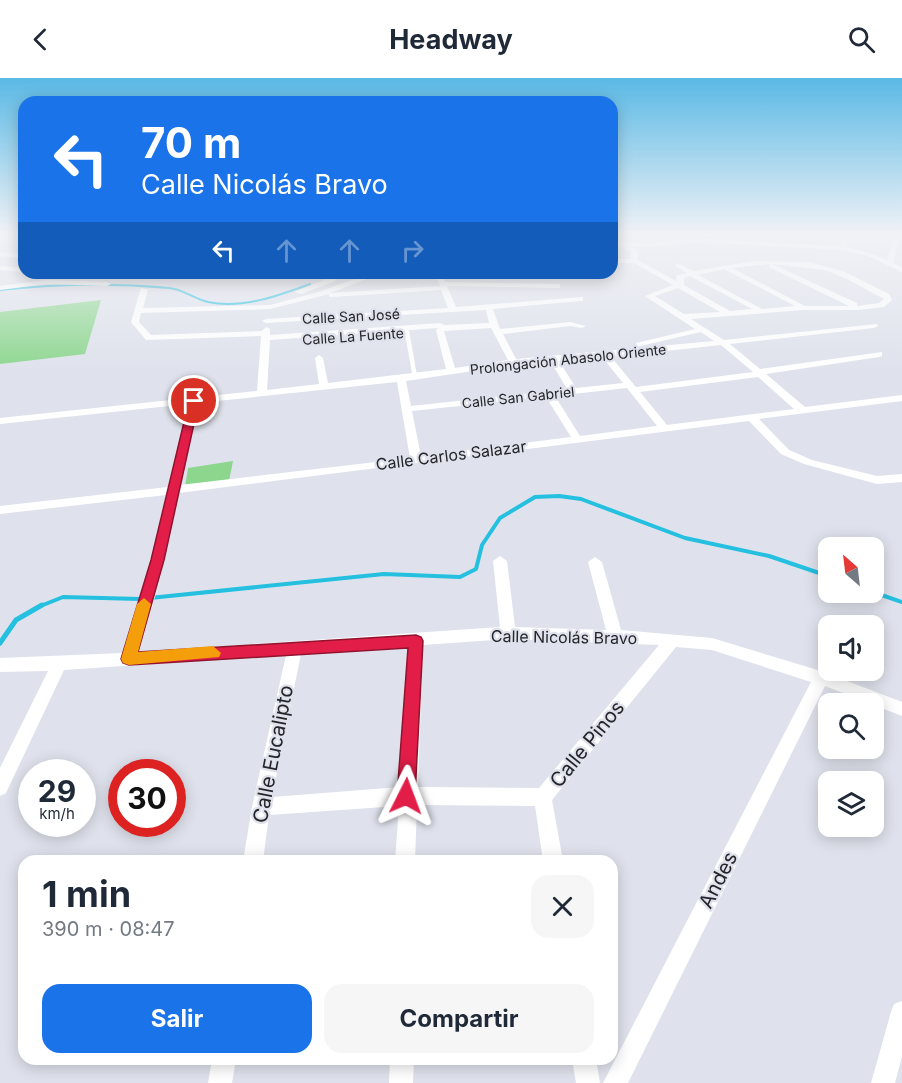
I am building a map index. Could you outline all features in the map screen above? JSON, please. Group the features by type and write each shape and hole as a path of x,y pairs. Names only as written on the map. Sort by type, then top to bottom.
{"street":[{"path":"262,393 266,321 270,307 279,300 331,280"},
{"path":"144,290 137,311 270,307 318,295 360,280"},
{"path":"440,280 453,310"},
{"path":"704,280 763,312"},
{"path":"751,280 803,308"},
{"path":"799,280 858,308"},
{"path":"682,317 803,308 858,308 881,305 888,300 886,296 853,280"},
{"path":"731,314 680,281 649,296 724,343 803,411"},
{"path":"0,286 46,282 106,284"},
{"path":"318,295 442,286 557,286"},
{"name":"Calle San José","path":"266,321 489,308 580,299"},
{"path":"489,308 495,328 513,362"},
{"name":"Calle La Fuente","path":"137,311 135,322 149,338 265,338 570,324 582,326"},
{"name":"Calle La Fuente","path":"358,333 440,325 442,329"},
{"name":"Prolongación Abasolo Oriente","path":"0,421 401,379 513,362 605,355 874,326"},
{"path":"442,329 451,371"},
{"path":"567,357 623,349 704,329"},
{"name":"Calle San Gabriel","path":"407,409 549,393 632,388 761,373 879,354"},
{"path":"605,355 664,428"},
{"path":"320,358 324,387"},
{"path":"553,358 573,391"},
{"path":"401,379 416,459"},
{"path":"549,393 577,439"},
{"name":"Calle Carlos Salazar","path":"0,510 175,491 902,398"},
{"path":"129,659 152,583 194,401"},
{"path":"751,417 785,452 808,462 877,480 902,478"},
{"path":"500,561 508,633"},
{"path":"595,562 615,637"},
{"name":"Calle Nicolás Bravo","path":"6,664 58,664 508,633 712,644 818,677"},
{"path":"405,855 406,796 416,641"},
{"name":"Calle Pinos","path":"552,855 543,797 672,641"},
{"name":"Calle Eucalipto","path":"254,855 261,807 295,647"},
{"path":"0,787 58,664"},
{"name":"Andes","path":"615,1083 819,681"},
{"name":"Calle Nicolás Bravo","path":"829,681 902,709"},
{"path":"261,807 406,796 543,797"},
{"path":"883,1083 902,1012"},
{"path":"220,1083 223,1065"},
{"path":"401,1083 402,1065"},
{"path":"585,1065 588,1083"}],"lane":[{"path":"407,332 415,377"}],"green space":[{"path":"101,300 85,354 0,364 0,312"},
{"path":"233,461 229,481 185,487 188,468"}],"waterway":[{"path":"0,290 42,286 148,286 174,289 208,302 234,304 273,297 310,284"},
{"path":"40,606 63,597 140,599 384,574 460,577 476,569 482,545 500,518 535,497 559,496 581,499 685,538 769,556 818,573"},
{"path":"884,596 902,602"},
{"path":"0,643 16,620 40,606"}],"slow traffic":[{"path":"144,604 129,659 213,653"}],"route":[{"path":"194,401 158,560 129,659 416,641 406,796"}]}
